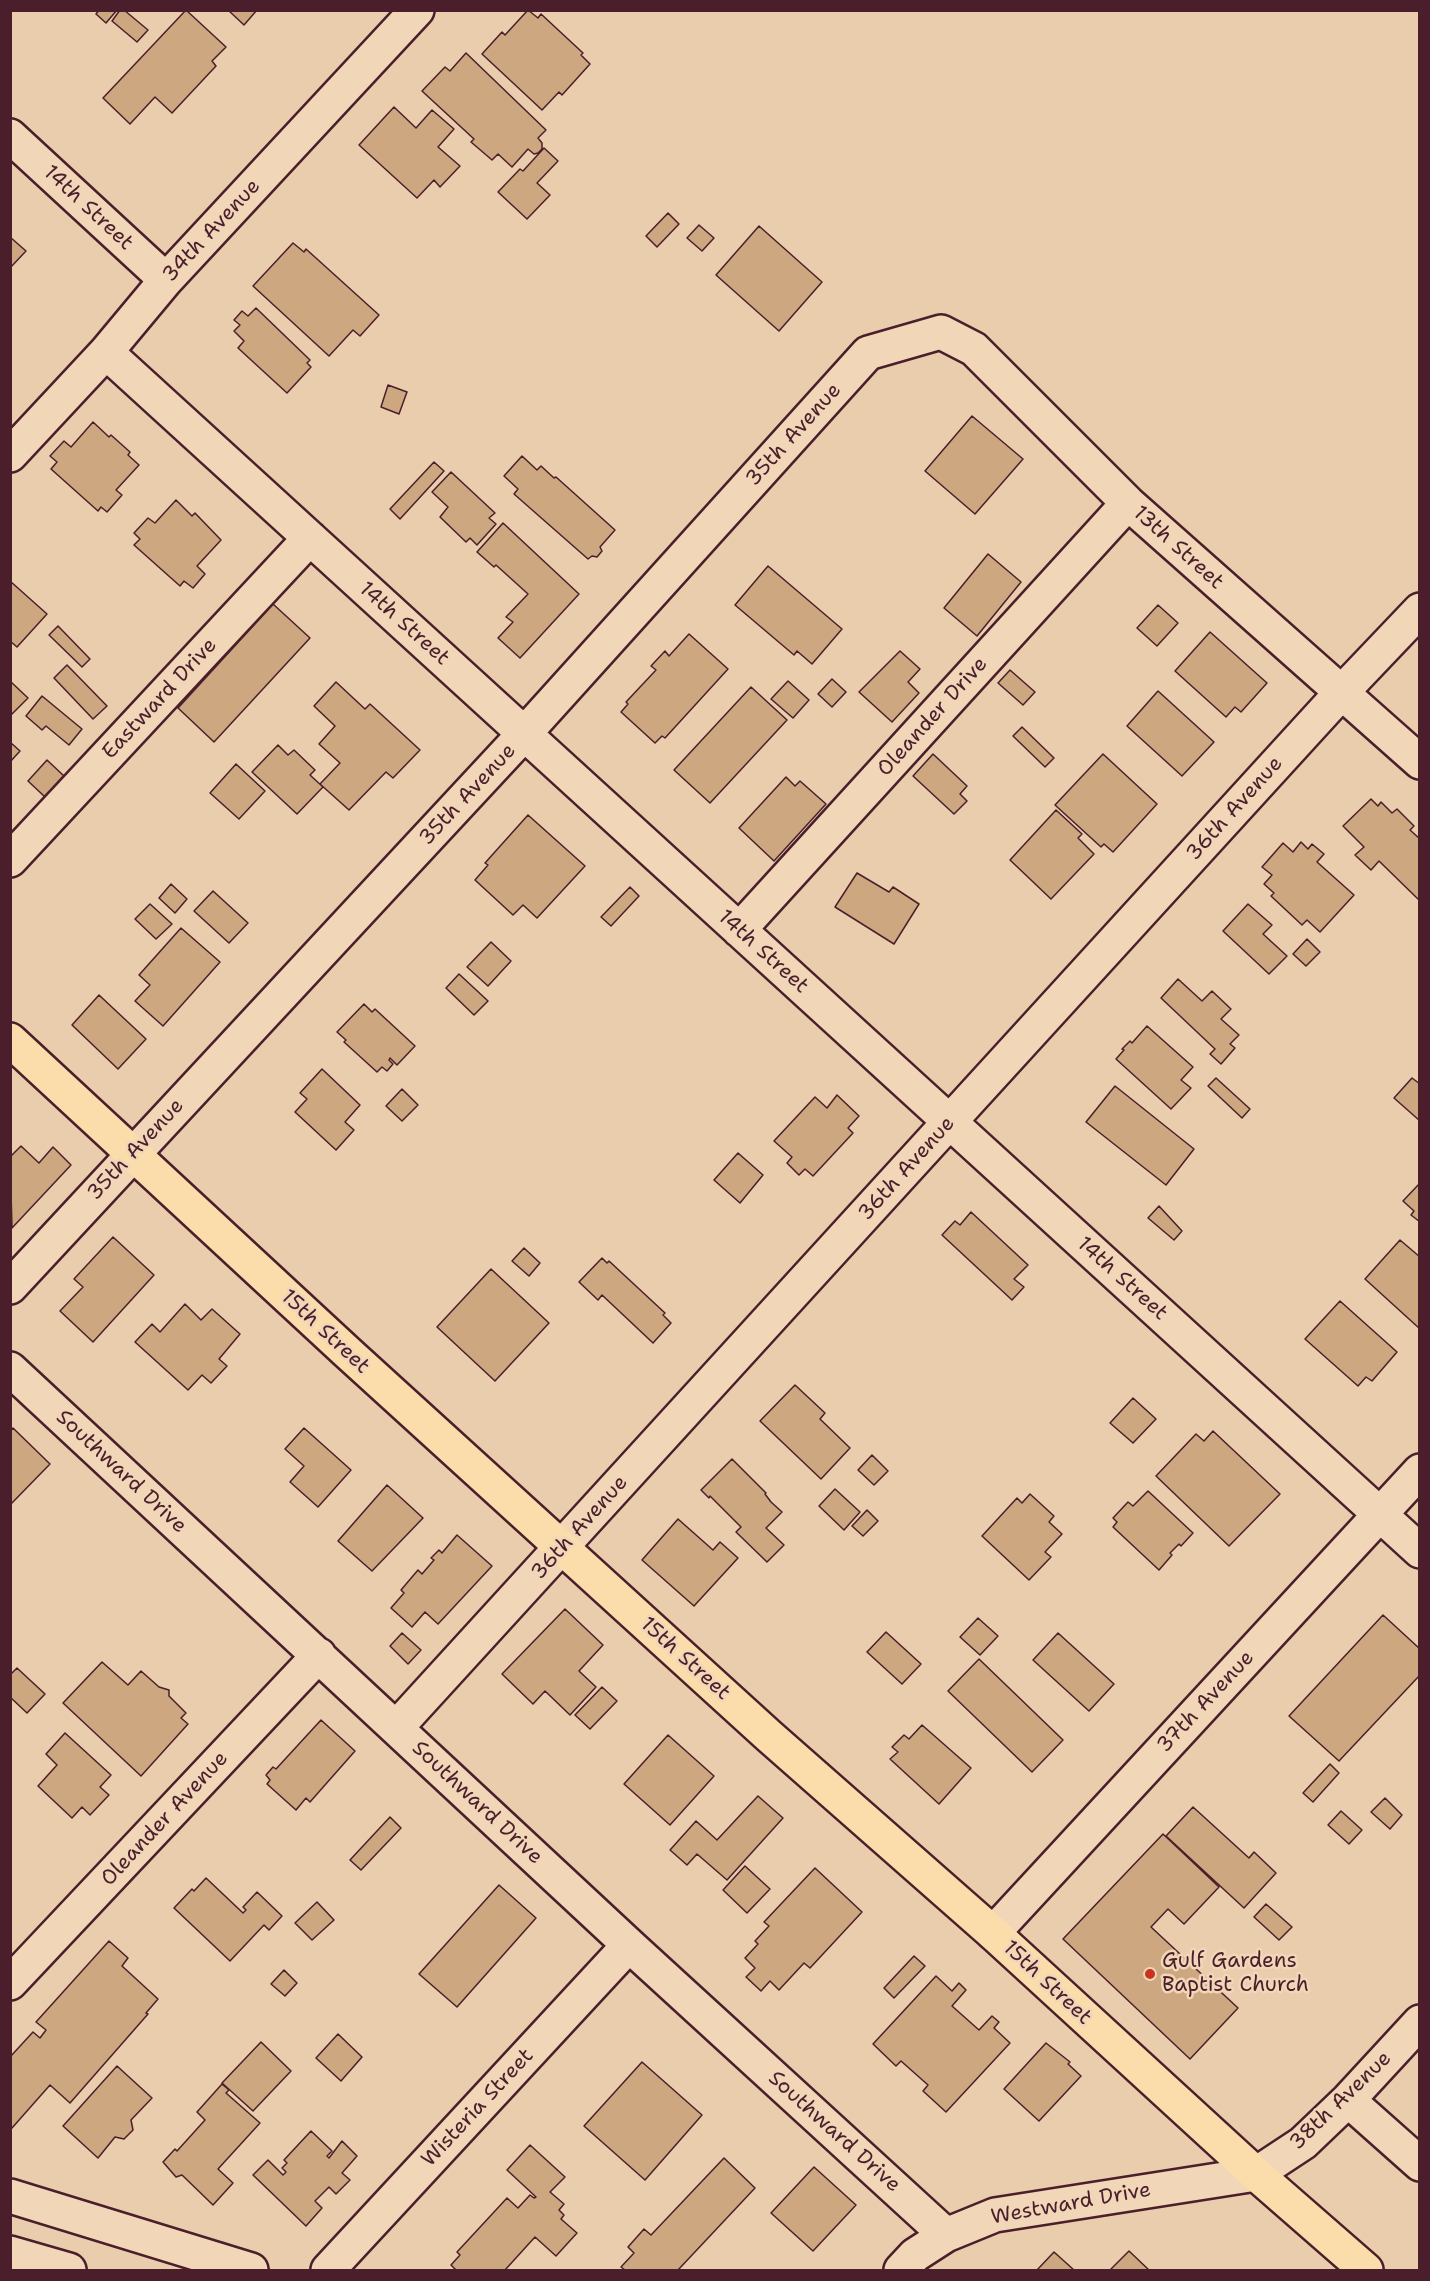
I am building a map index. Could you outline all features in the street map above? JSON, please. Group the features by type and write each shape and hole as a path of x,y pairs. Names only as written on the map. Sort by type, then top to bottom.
{"main road":[{"name":"15th Street","path":"10,1040 778,1744 993,1933 1256,2174 1366,2271"}],"street":[{"name":"34th Avenue","path":"10,455 106,352 166,280 417,10"},
{"name":"14th Street","path":"10,136 166,280"},
{"name":"13th Street","path":"940,332 974,349 1128,503 1419,762"},
{"name":"35th Avenue","path":"10,1287 524,734 868,353 940,332"},
{"name":"14th Street","path":"106,352 1419,1551"},
{"name":"Oleander Drive","path":"739,930 1128,503"},
{"name":"Eastward Drive","path":"10,860 310,538"},
{"name":"36th Avenue","path":"396,1728 1419,610"},
{"name":"Southward Drive","path":"10,1369 629,1945 946,2235"},
{"name":"37th Avenue","path":"993,1933 1419,1471"},
{"name":"Oleander Avenue","path":"10,1983 319,1656"},
{"name":"Wisteria Street","path":"328,2271 629,1945"},
{"name":"38th Avenue","path":"1256,2174 1303,2143 1348,2100 1419,2022"},
{"path":"1348,2100 1419,2164"},
{"name":"Westward Drive","path":"901,2271 915,2255 946,2235 995,2215 1256,2174"},
{"path":"10,2196 251,2271"},
{"path":"10,2253 69,2271"}],"building":[{"path":"99,10 117,10 106,23 96,14"},
{"path":"120,10 124,10 148,30 137,42 112,21"},
{"path":"186,10 226,47 212,61 216,66 172,113 155,97 130,124 103,98"},
{"path":"228,10 257,10 244,25"},
{"path":"528,10 538,18 541,14 583,53 581,55 590,64 562,95 559,92 542,110 482,54 502,32 505,35"},
{"path":"466,53 546,130 538,138 542,143 542,149 538,153 534,154 528,149 512,167 498,154 492,160 471,142 474,139 422,91 445,67 450,71"},
{"path":"394,107 416,128 432,110 454,129 438,147 460,166 440,187 434,180 417,198 359,145"},
{"path":"544,148 558,161 537,183 550,195 527,219 498,192 520,169 523,171"},
{"path":"668,213 679,224 657,247 646,236"},
{"path":"699,225 714,238 702,251 687,238"},
{"path":"759,226 822,282 779,331 716,275"},
{"path":"10,237 26,251 10,268"},
{"path":"293,243 304,252 306,249 379,315 360,336 353,330 329,356 253,286"},
{"path":"256,308 310,360 307,363 311,367 287,393 238,348 244,341 234,331 240,325 234,320 242,311 248,316"},
{"path":"388,385 407,392 399,414 381,407"},
{"path":"972,416 1023,459 975,514 925,471"},
{"path":"93,422 130,452 128,455 139,465 116,490 122,495 107,512 101,507 98,511 51,469 57,462 50,456 64,441 71,447"},
{"path":"522,456 537,470 541,466 554,478 556,477 615,530 600,547 602,551 597,557 592,556 588,559 514,494 518,489 504,476"},
{"path":"434,462 444,471 400,519 390,509"},
{"path":"451,472 495,513 489,518 496,524 477,545 470,538 466,542 440,517 448,507 432,492"},
{"path":"176,500 192,516 195,513 221,540 197,566 205,574 193,588 184,581 180,586 134,545 140,539 134,533 148,518 155,523"},
{"path":"503,523 579,594 520,658 498,638 513,622 506,617 528,594 496,565 494,567 477,552"},
{"path":"988,554 1021,582 977,636 944,608"},
{"path":"768,566 842,629 812,664 797,651 794,655 735,605"},
{"path":"10,581 47,614 17,647 10,641"},
{"path":"273,604 310,638 214,742 178,708"},
{"path":"1158,605 1178,623 1157,646 1137,628"},
{"path":"58,626 90,659 82,667 49,635"},
{"path":"1210,632 1267,683 1241,712 1235,707 1226,717 1175,671"},
{"path":"689,634 728,669 665,738 662,736 655,743 621,712 628,704 626,702 656,670 651,666 665,651 669,656"},
{"path":"900,651 920,669 908,682 919,693 892,722 859,692"},
{"path":"67,665 107,706 93,719 54,678"},
{"path":"1010,670 1035,692 1023,705 998,683"},
{"path":"832,679 846,692 832,707 818,694"},
{"path":"10,681 28,698 10,716"},
{"path":"788,681 809,700 793,718 771,699"},
{"path":"336,682 365,709 370,704 420,750 393,778 386,772 349,810 320,784 340,763 319,744 335,726 314,706"},
{"path":"751,687 787,720 710,803 674,770"},
{"path":"1158,691 1214,742 1182,776 1127,726"},
{"path":"42,696 82,729 69,745 46,726 42,730 26,716"},
{"path":"1022,727 1054,758 1045,767 1013,736"},
{"path":"10,742 20,751 10,762"},
{"path":"278,745 288,755 294,750 315,770 310,775 323,787 297,814 252,772"},
{"path":"933,754 967,786 960,794 967,801 954,814 913,776"},
{"path":"1103,754 1157,804 1113,852 1104,844 1101,847 1055,805"},
{"path":"47,760 64,776 45,797 28,781"},
{"path":"236,764 265,791 239,819 210,793"},
{"path":"786,777 795,786 800,781 826,804 774,861 739,828"},
{"path":"1371,799 1378,806 1381,802 1392,813 1397,809 1414,826 1410,830 1420,839 1420,901 1379,861 1371,870 1355,855 1364,847 1343,826"},
{"path":"1056,810 1082,834 1078,838 1094,854 1051,899 1010,860"},
{"path":"528,815 585,866 537,918 523,905 513,915 475,880 488,865 485,863"},
{"path":"1301,842 1308,849 1312,844 1324,854 1317,862 1354,895 1320,932 1307,920 1302,925 1271,896 1274,893 1264,884 1272,875 1262,867 1283,843 1293,852"},
{"path":"857,873 889,892 893,887 919,904 894,944 835,907"},
{"path":"171,884 187,899 175,913 159,898"},
{"path":"630,887 639,896 611,926 601,917"},
{"path":"213,891 248,923 229,943 194,911"},
{"path":"150,904 172,924 156,939 135,919"},
{"path":"1248,904 1272,925 1263,934 1287,956 1269,974 1223,931"},
{"path":"181,928 220,962 163,1026 135,1001 150,985 139,975"},
{"path":"1307,939 1320,952 1306,966 1293,954"},
{"path":"491,942 511,961 488,986 467,967"},
{"path":"459,974 488,1001 474,1015 446,988"},
{"path":"1178,979 1202,1001 1212,991 1231,1009 1221,1019 1239,1035 1230,1044 1235,1048 1221,1064 1210,1054 1215,1049 1161,998"},
{"path":"99,995 146,1039 118,1069 72,1025"},
{"path":"364,1004 372,1012 375,1009 415,1046 397,1065 390,1058 393,1064 387,1071 382,1067 377,1072 344,1042 346,1040 337,1032"},
{"path":"1147,1026 1193,1067 1181,1080 1191,1088 1171,1109 1116,1059 1124,1050 1122,1049 1130,1041 1132,1043"},
{"path":"322,1069 360,1105 345,1122 354,1130 336,1150 295,1112 307,1099 300,1093"},
{"path":"1216,1078 1250,1109 1242,1118 1208,1086"},
{"path":"1412,1078 1420,1084 1420,1121 1394,1098"},
{"path":"1115,1086 1194,1149 1166,1185 1086,1122"},
{"path":"402,1089 418,1105 402,1121 386,1106"},
{"path":"837,1095 859,1116 848,1128 853,1133 813,1176 805,1169 799,1175 787,1163 792,1157 774,1141 815,1097 827,1108"},
{"path":"21,1146 39,1163 53,1147 71,1165 12,1228 10,1157"},
{"path":"738,1153 763,1175 740,1203 714,1180"},
{"path":"1420,1183 1420,1222 1411,1215 1414,1211 1403,1201"},
{"path":"1159,1206 1182,1231 1174,1240 1148,1218"},
{"path":"971,1212 1028,1265 1014,1279 1024,1287 1012,1300 942,1235 955,1221 960,1225"},
{"path":"113,1237 154,1275 93,1342 60,1311 83,1287 74,1279"},
{"path":"1400,1240 1420,1257 1420,1329 1365,1279"},
{"path":"524,1248 540,1263 529,1276 512,1261"},
{"path":"602,1258 607,1263 609,1261 665,1313 663,1315 671,1323 653,1343 602,1295 598,1300 579,1282"},
{"path":"491,1269 549,1323 495,1381 437,1327"},
{"path":"1340,1301 1397,1352 1372,1381 1366,1377 1358,1386 1305,1339"},
{"path":"185,1304 201,1320 212,1309 240,1334 219,1359 227,1366 211,1383 202,1375 188,1390 135,1342 152,1324 160,1332"},
{"path":"795,1385 825,1413 820,1419 850,1448 821,1479 760,1421"},
{"path":"1133,1398 1156,1419 1133,1443 1110,1423"},
{"path":"13,1428 50,1464 10,1505 10,1431"},
{"path":"304,1428 351,1470 318,1507 290,1482 304,1466 285,1449"},
{"path":"1213,1431 1280,1494 1229,1546 1156,1476 1196,1434 1204,1441"},
{"path":"872,1455 888,1471 874,1485 858,1470"},
{"path":"732,1459 782,1512 766,1528 784,1545 767,1562 736,1532 741,1527 701,1490"},
{"path":"387,1485 423,1518 372,1571 338,1541"},
{"path":"835,1489 860,1512 844,1530 819,1506"},
{"path":"1148,1491 1193,1533 1181,1546 1179,1544 1170,1553 1172,1555 1159,1570 1113,1527 1117,1522 1113,1518 1128,1502 1133,1506"},
{"path":"1030,1494 1054,1516 1049,1522 1062,1534 1045,1552 1051,1557 1029,1580 982,1536 1017,1498 1022,1503"},
{"path":"867,1510 878,1521 863,1536 852,1526"},
{"path":"678,1519 713,1550 720,1542 738,1558 694,1606 642,1560"},
{"path":"457,1535 492,1566 438,1624 425,1612 412,1627 391,1608 404,1593 401,1590 418,1570 422,1574 434,1560 431,1558 439,1550 442,1553"},
{"path":"565,1609 603,1645 579,1671 596,1687 570,1715 545,1691 533,1704 502,1674"},
{"path":"1383,1615 1420,1649 1420,1675 1339,1761 1289,1716"},
{"path":"978,1618 998,1636 980,1655 960,1637"},
{"path":"886,1632 921,1664 902,1684 867,1652"},
{"path":"402,1633 421,1650 408,1664 390,1646"},
{"path":"1058,1633 1114,1684 1089,1711 1033,1660"},
{"path":"979,1659 1063,1740 1032,1772 948,1691"},
{"path":"102,1662 128,1685 141,1671 159,1687 169,1690 169,1696 186,1713 181,1718 188,1724 141,1776 63,1703"},
{"path":"17,1668 45,1694 27,1713 10,1697 10,1675"},
{"path":"602,1687 617,1701 590,1729 575,1715"},
{"path":"321,1720 355,1751 310,1802 306,1798 296,1810 267,1784 270,1780 266,1775 273,1767 276,1769"},
{"path":"922,1725 971,1768 939,1804 890,1759 898,1752 892,1747 904,1735 909,1739"},
{"path":"65,1733 111,1775 100,1787 109,1795 90,1815 82,1807 72,1818 38,1786 57,1765 46,1754"},
{"path":"668,1735 714,1776 670,1825 624,1784"},
{"path":"1330,1764 1339,1773 1313,1802 1303,1793"},
{"path":"758,1796 783,1818 727,1880 697,1854 687,1865 670,1850 696,1821 717,1840"},
{"path":"1385,1798 1402,1815 1390,1829 1371,1812"},
{"path":"1193,1807 1249,1858 1254,1852 1276,1873 1244,1908 1166,1836"},
{"path":"1341,1811 1362,1830 1349,1844 1328,1825"},
{"path":"390,1817 401,1828 361,1870 350,1860"},
{"name":"Gulf Gardens Baptist Church","path":"1163,1834 1219,1887 1184,1924 1168,1909 1151,1927 1238,2008 1190,2059 1063,1939"},
{"path":"745,1866 770,1889 747,1913 723,1890"},
{"path":"815,1868 862,1912 810,1968 804,1963 779,1990 770,1981 761,1991 746,1977 755,1968 745,1958 758,1944 755,1941 769,1926 764,1922"},
{"path":"206,1878 243,1913 246,1910 243,1907 257,1892 282,1916 269,1930 264,1925 230,1961 174,1908"},
{"path":"499,1885 536,1918 457,2007 419,1974"},
{"path":"317,1902 334,1920 312,1940 295,1923"},
{"path":"1266,1904 1292,1927 1279,1940 1254,1917"},
{"path":"109,1941 128,1958 122,1966 158,1999 146,2013 148,2014 70,2103 50,2085 12,2128 10,2126 10,2057 33,2032 40,2038 46,2030 36,2022"},
{"path":"914,1956 925,1966 894,1998 884,1988"},
{"path":"284,1970 297,1983 285,1996 271,1984"},
{"path":"936,1976 952,1991 959,1983 966,1990 952,2006 979,2030 992,2016 999,2022 994,2028 1010,2043 946,2112 923,2091 928,2085 901,2061 896,2066 873,2044"},
{"path":"338,2034 362,2057 341,2081 316,2058"},
{"path":"261,2042 291,2071 253,2111 222,2083"},
{"path":"1046,2043 1070,2062 1068,2064 1081,2076 1039,2121 1004,2089"},
{"path":"642,2062 702,2115 645,2180 584,2126"},
{"path":"117,2066 152,2098 131,2120 133,2130 124,2139 115,2137 98,2158 63,2126"},
{"path":"222,2084 229,2090 226,2093 260,2123 218,2169 233,2183 213,2205 182,2175 176,2177 163,2162 175,2149 177,2151 205,2120 197,2112"},
{"path":"311,2131 332,2151 327,2156 329,2158 342,2141 357,2156 342,2173 350,2180 336,2194 329,2187 315,2201 322,2208 306,2226 253,2175 268,2160 283,2175 286,2172 282,2168 287,2163 284,2160"},
{"path":"530,2145 565,2177 550,2192 564,2204 559,2210 564,2215 561,2219 577,2233 556,2256 535,2237 505,2270 456,2270 451,2265 460,2255 457,2252 507,2198 518,2208 530,2195 536,2197 507,2170"},
{"path":"724,2158 755,2188 678,2270 625,2270 621,2267 634,2253 628,2247 644,2229 651,2235"},
{"path":"814,2167 856,2205 813,2251 771,2213"},
{"path":"1129,2251 1149,2270 1110,2270"},
{"path":"1054,2252 1074,2270 1037,2270"}],"place":[{"name":"Gulf Gardens Baptist Church","path":"1150,1974"}]}
